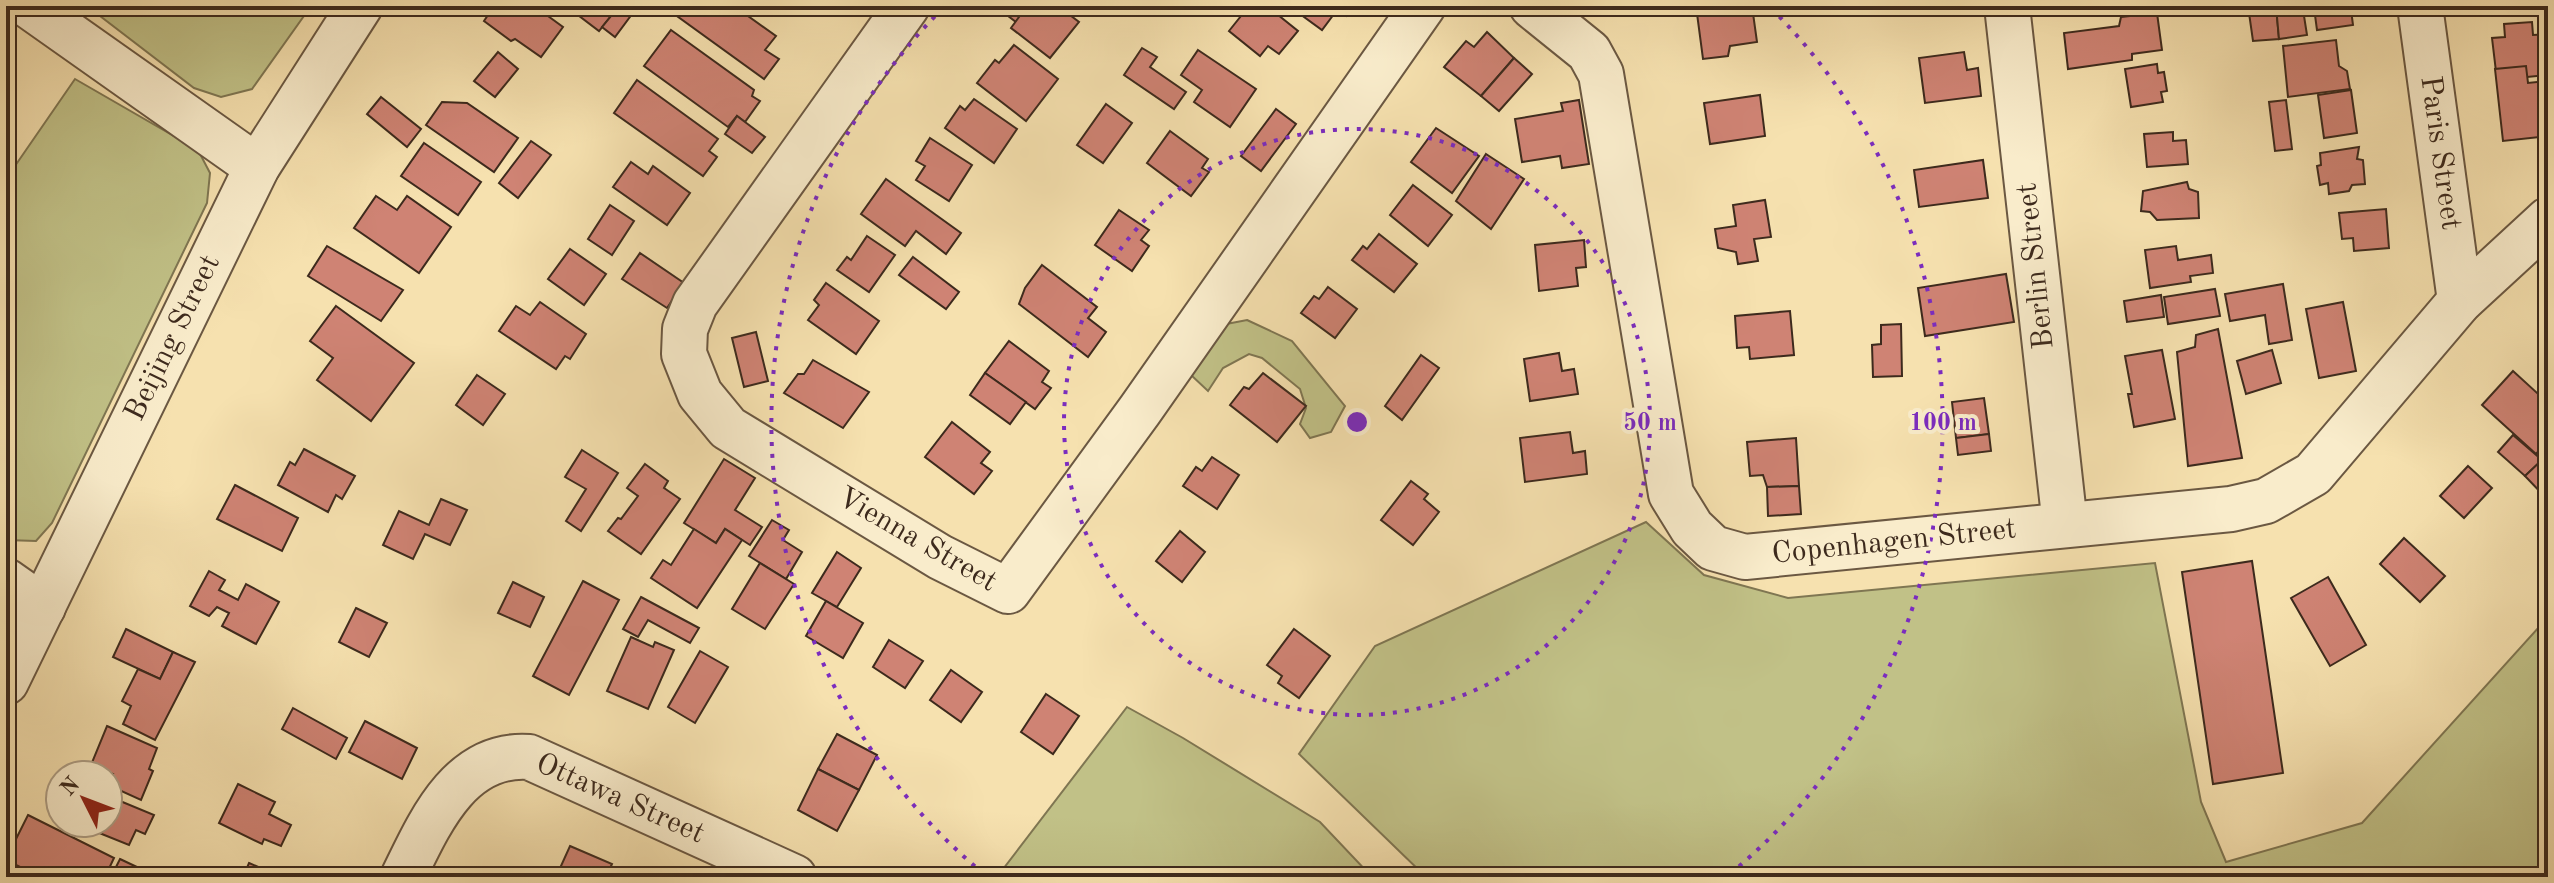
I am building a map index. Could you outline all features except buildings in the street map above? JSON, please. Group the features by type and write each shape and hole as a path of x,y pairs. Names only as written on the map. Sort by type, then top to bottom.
{"street":[{"path":"29,6 257,167"},
{"name":"Beijing Street","path":"6,682 257,167 360,6"},
{"name":"Vienna Street","path":"907,6 695,304 685,329 684,354 700,394 728,428 940,557 1008,591 1140,410 1423,6"},
{"name":"Copenhagen Street","path":"1532,6 1589,52 1601,74 1671,494 1692,528 1713,548 1745,557 2231,509 2266,501 2313,474 2460,301 2548,220"},
{"name":"Berlin Street","path":"2007,6 2065,525"},
{"name":"Paris Street","path":"2420,6 2460,301"},
{"path":"6,581 43,607"},
{"name":"Ottawa Street","path":"403,877 427,827 458,782 495,759 513,755 529,757 794,877"}],"green space":[{"path":"87,6 311,6 252,89 221,97 194,88"},
{"path":"75,79 198,150 210,173 207,203 52,523 36,541 6,540 6,179"},
{"path":"1247,320 1292,341 1345,406 1331,432 1310,438 1300,424 1306,408 1300,389 1262,358 1249,354 1223,368 1208,391 1191,375 1211,327"},
{"path":"1646,522 1704,575 1788,598 2155,563 2201,802 2226,862 2362,823 2548,617 2548,877 1426,877 1299,754 1375,646"},
{"path":"1127,707 1320,822 1372,877 997,877"}]}
